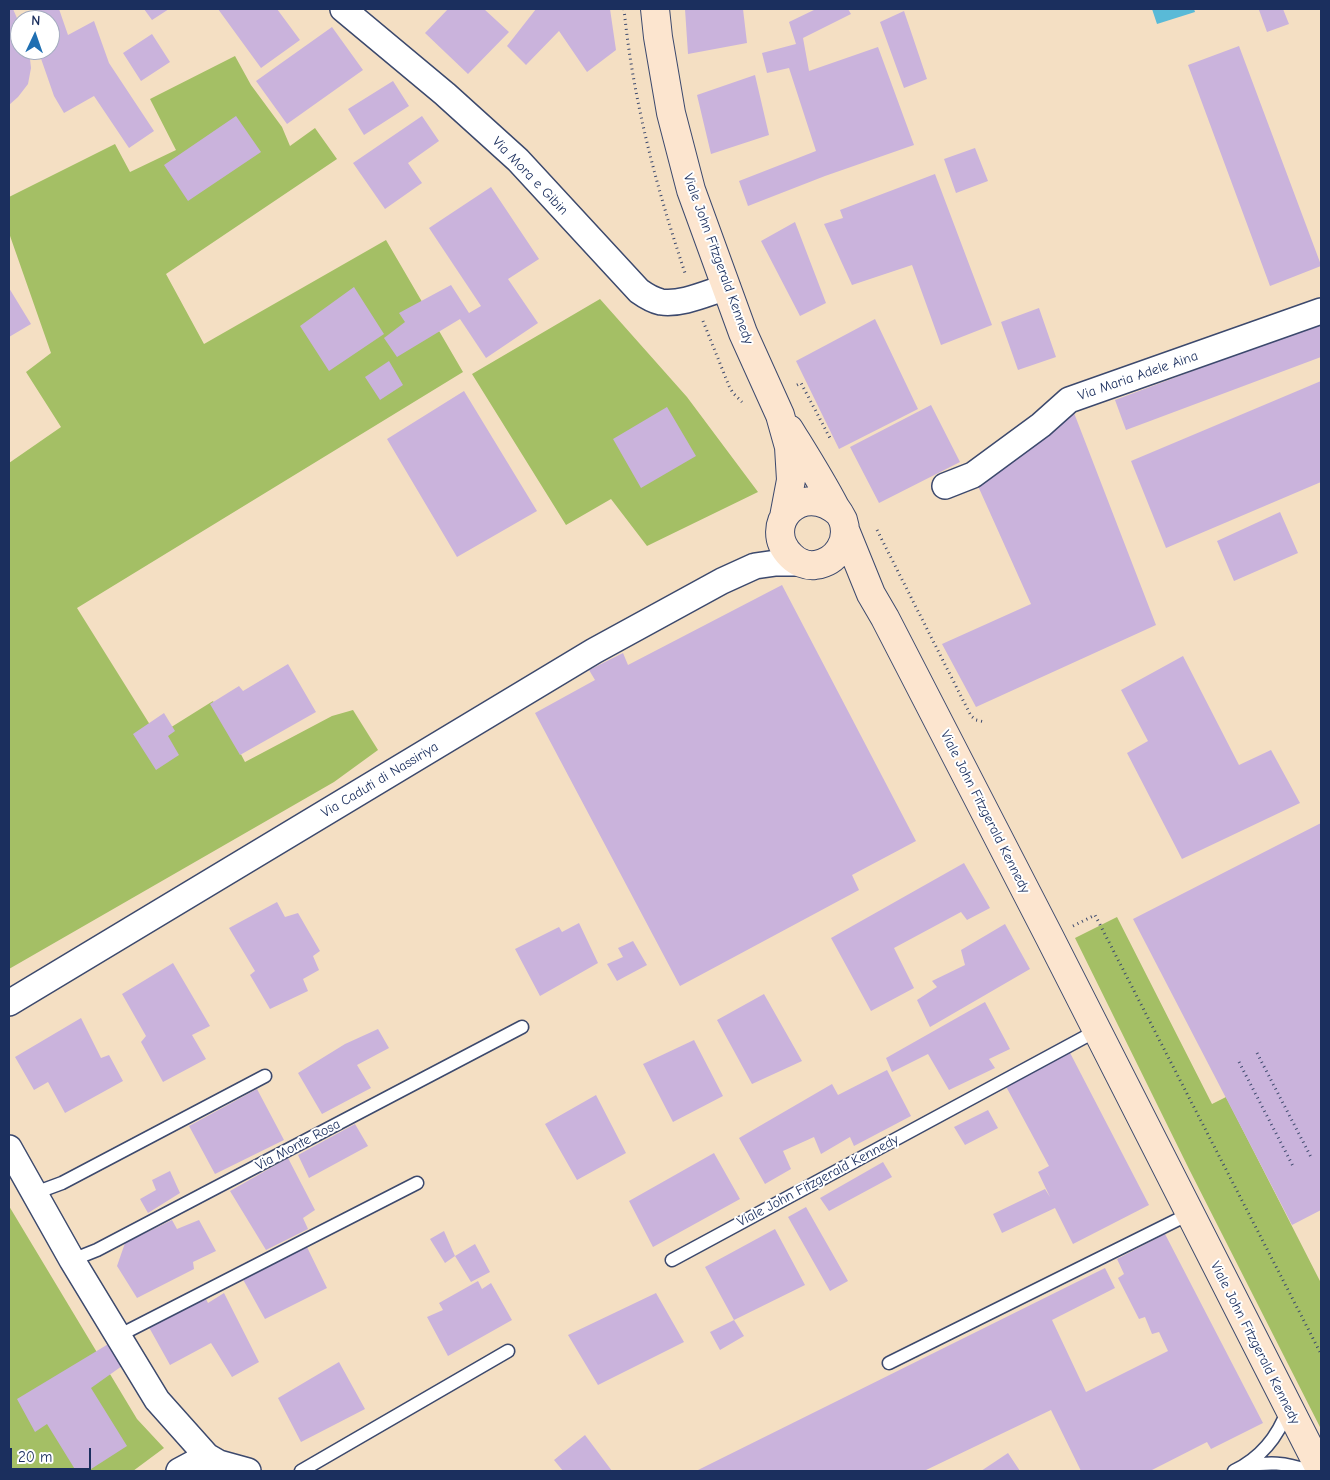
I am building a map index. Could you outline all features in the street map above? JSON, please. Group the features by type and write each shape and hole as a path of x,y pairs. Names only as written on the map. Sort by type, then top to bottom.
{"main road":[{"name":"Viale John Fitzgerald Kennedy","path":"655,9 671,113 690,190 743,333 780,415 818,475 842,522 871,594 1050,938 1321,1471"},
{"name":"Viale John Fitzgerald Kennedy","path":"780,415 789,447 791,480 780,535 782,544 794,559 837,572 871,594"},
{"path":"783,521 791,509 800,503 810,500 821,501 831,506 842,522 844,541 840,550 833,558 824,563 808,564"}],"street":[{"name":"Via Mora e Gibin","path":"343,9 445,94 518,160 644,295 660,302 669,302 727,287"},
{"name":"Via Maria Adele Aina","path":"945,486 973,475 1041,425 1069,400 1321,311"},
{"name":"Via Caduti di Nassiriya","path":"755,566 767,552 783,521"},
{"name":"Via Caduti di Nassiriya","path":"9,1003 594,652 722,581 755,566 776,563 808,564"},
{"path":"9,1148 72,1260 157,1400 207,1456 219,1462 248,1471"},
{"path":"179,1471 207,1456"}],"lane":[{"name":"Via Monte Rosa","path":"72,1260 97,1250 522,1027"},
{"name":"Viale John Fitzgerald Kennedy","path":"672,1260 1096,1031"},
{"path":"35,1194 62,1183 265,1076"},
{"path":"118,1336 417,1183"},
{"path":"889,1363 1189,1214"},
{"path":"301,1471 508,1351"},
{"path":"1242,1470 1266,1448 1282,1427 1289,1408"},
{"path":"1242,1470 1271,1462 1309,1471"}],"path":[{"path":"1050,938 1095,915 1321,1354"},
{"path":"1257,1053 1312,1159"},
{"path":"1239,1062 1294,1168"}],"green space":[{"path":"235,56 251,85 282,127 290,146 315,128 337,159 166,274 204,344 386,240 463,372 77,608 157,736 213,701 245,762 332,716 353,710 378,750 334,782 9,969 9,463 61,427 26,372 51,353 9,233 9,197 115,144 130,172 176,150 150,99"},
{"path":"600,299 687,397 758,492 647,546 611,499 566,525 472,374"},
{"path":"1117,917 1212,1104 1226,1097 1321,1283 1321,1429 1189,1169 1075,938"},
{"path":"9,1206 137,1419 164,1448 133,1471 9,1471"}],"water":[{"path":"1152,9 1194,9 1195,12 1157,24"}],"building":[{"path":"9,9 13,9 10,10 10,60 30,60 31,68 28,84 9,105"},
{"path":"35,9 59,10 36,10"},
{"path":"144,9 169,9 152,20"},
{"path":"218,9 277,9 300,40 261,68"},
{"path":"448,9 484,9 509,32 468,74 425,33"},
{"path":"536,9 610,9 616,50 587,72 559,31 526,65 507,46"},
{"path":"685,9 743,9 747,43 688,54"},
{"path":"816,9 848,9 851,14 803,38 809,71 878,47 914,145 825,176 748,206 739,181 816,151 789,68 767,73 762,53 796,44 789,22"},
{"path":"1283,9 1289,24 1267,32 1259,10"},
{"path":"904,11 927,79 904,88 880,22"},
{"path":"60,12 68,35 94,21 109,63 154,131 129,148 94,96 64,113 54,96 41,60 60,60"},
{"path":"332,27 363,70 287,124 256,81"},
{"path":"152,34 170,62 141,81 123,53"},
{"path":"1239,46 1321,265 1270,286 1188,65"},
{"path":"755,75 769,135 711,154 697,95"},
{"path":"393,81 409,106 364,135 348,109"},
{"path":"236,116 261,152 188,201 164,165"},
{"path":"422,116 439,141 408,163 422,183 385,209 353,163"},
{"path":"975,148 988,181 956,193 944,159"},
{"path":"935,174 992,325 941,345 912,265 852,285 824,224 843,218 840,210"},
{"path":"491,187 539,259 508,279 538,323 486,358 460,319 397,357 384,338 405,322 399,313 451,285 469,313 481,306 429,228"},
{"path":"795,222 826,303 800,316 761,241"},
{"path":"354,287 384,334 329,371 300,326"},
{"path":"9,288 31,324 9,337"},
{"path":"1039,308 1056,357 1018,370 1001,322"},
{"path":"875,319 918,409 839,449 796,361"},
{"path":"1321,323 1321,357 1126,430 1115,400"},
{"path":"389,361 403,385 380,400 365,377"},
{"path":"1321,381 1321,482 1166,548 1131,461"},
{"path":"464,391 537,511 457,557 387,439"},
{"path":"1069,400 1156,625 976,707 942,644 1031,604 973,475"},
{"path":"931,405 960,462 879,503 850,447"},
{"path":"667,407 696,456 641,488 613,439"},
{"path":"1280,512 1298,553 1234,581 1217,541"},
{"path":"782,585 916,841 852,875 859,890 680,986 535,713 595,680 589,670 623,653 628,665"},
{"path":"1183,656 1239,765 1271,750 1300,803 1182,859 1127,753 1148,741 1121,690"},
{"path":"288,664 316,712 240,755 210,704 239,686 243,691"},
{"path":"164,713 175,731 168,736 179,755 156,770 133,734"},
{"path":"1321,823 1321,1210 1292,1225 1133,919"},
{"path":"964,863 990,908 967,920 961,912 894,948 914,988 871,1011 831,938"},
{"path":"277,902 285,917 298,913 320,951 313,956 319,970 303,979 308,991 270,1009 250,975 255,971 229,928"},
{"path":"579,923 598,963 540,996 515,949 559,927 562,932"},
{"path":"1005,924 1030,969 930,1027 917,1000 937,987 932,981 965,965 961,950"},
{"path":"633,941 647,965 617,981 607,964 623,957 618,948"},
{"path":"173,963 210,1026 192,1035 206,1059 163,1082 141,1042 146,1036 122,994"},
{"path":"764,994 802,1061 752,1084 717,1020"},
{"path":"985,1002 1010,1049 989,1059 995,1068 949,1090 928,1054 892,1072 886,1058"},
{"path":"81,1018 101,1058 109,1055 123,1081 65,1113 48,1082 34,1090 15,1057"},
{"path":"378,1029 389,1048 357,1065 371,1088 322,1114 298,1073 345,1044"},
{"path":"694,1040 723,1096 673,1122 643,1064"},
{"path":"1067,1047 1149,1205 1073,1244 1055,1208 1002,1233 993,1214 1045,1189 1050,1197 1038,1172 1049,1166 1003,1081"},
{"path":"887,1070 911,1116 854,1146 850,1137 821,1154 814,1137 783,1151 791,1169 765,1184 739,1138 832,1084 838,1095"},
{"path":"257,1089 284,1140 215,1174 189,1126"},
{"path":"596,1095 626,1153 577,1180 545,1124"},
{"path":"988,1110 998,1128 965,1145 954,1127"},
{"path":"355,1124 368,1146 309,1178 298,1155"},
{"path":"714,1153 740,1199 653,1247 629,1201"},
{"path":"288,1158 315,1210 303,1218 308,1229 266,1250 230,1191"},
{"path":"883,1162 892,1177 829,1211 820,1198"},
{"path":"170,1171 180,1193 148,1213 140,1199 156,1190 152,1180"},
{"path":"806,1207 848,1281 830,1291 788,1217"},
{"path":"172,1220 177,1229 199,1220 216,1251 193,1262 194,1269 137,1298 117,1266 125,1243"},
{"path":"775,1229 805,1285 734,1320 705,1267"},
{"path":"444,1231 455,1256 445,1263 430,1239"},
{"path":"1165,1234 1263,1423 1211,1449 1207,1442 1150,1471 1081,1471 1051,1410 924,1471 696,1471 1105,1268 1115,1288 1052,1320 1086,1392 1168,1351 1159,1332 1152,1334 1145,1317 1139,1319 1118,1278 1124,1274 1117,1259"},
{"path":"304,1241 327,1288 265,1319 240,1274"},
{"path":"475,1244 490,1272 471,1282 455,1256"},
{"path":"478,1281 482,1289 491,1283 512,1320 448,1356 427,1317 443,1310 439,1303"},
{"path":"203,1293 208,1303 224,1293 259,1362 232,1377 211,1343 170,1365 146,1322"},
{"path":"656,1293 684,1342 598,1385 568,1335"},
{"path":"734,1320 744,1336 720,1350 710,1332"},
{"path":"110,1343 122,1366 91,1388 127,1446 88,1471 76,1471 47,1424 35,1432 17,1399"},
{"path":"339,1362 365,1409 301,1442 278,1398"},
{"path":"585,1435 612,1471 563,1471 554,1460"},
{"path":"1008,1453 1020,1471 981,1471"}]}
